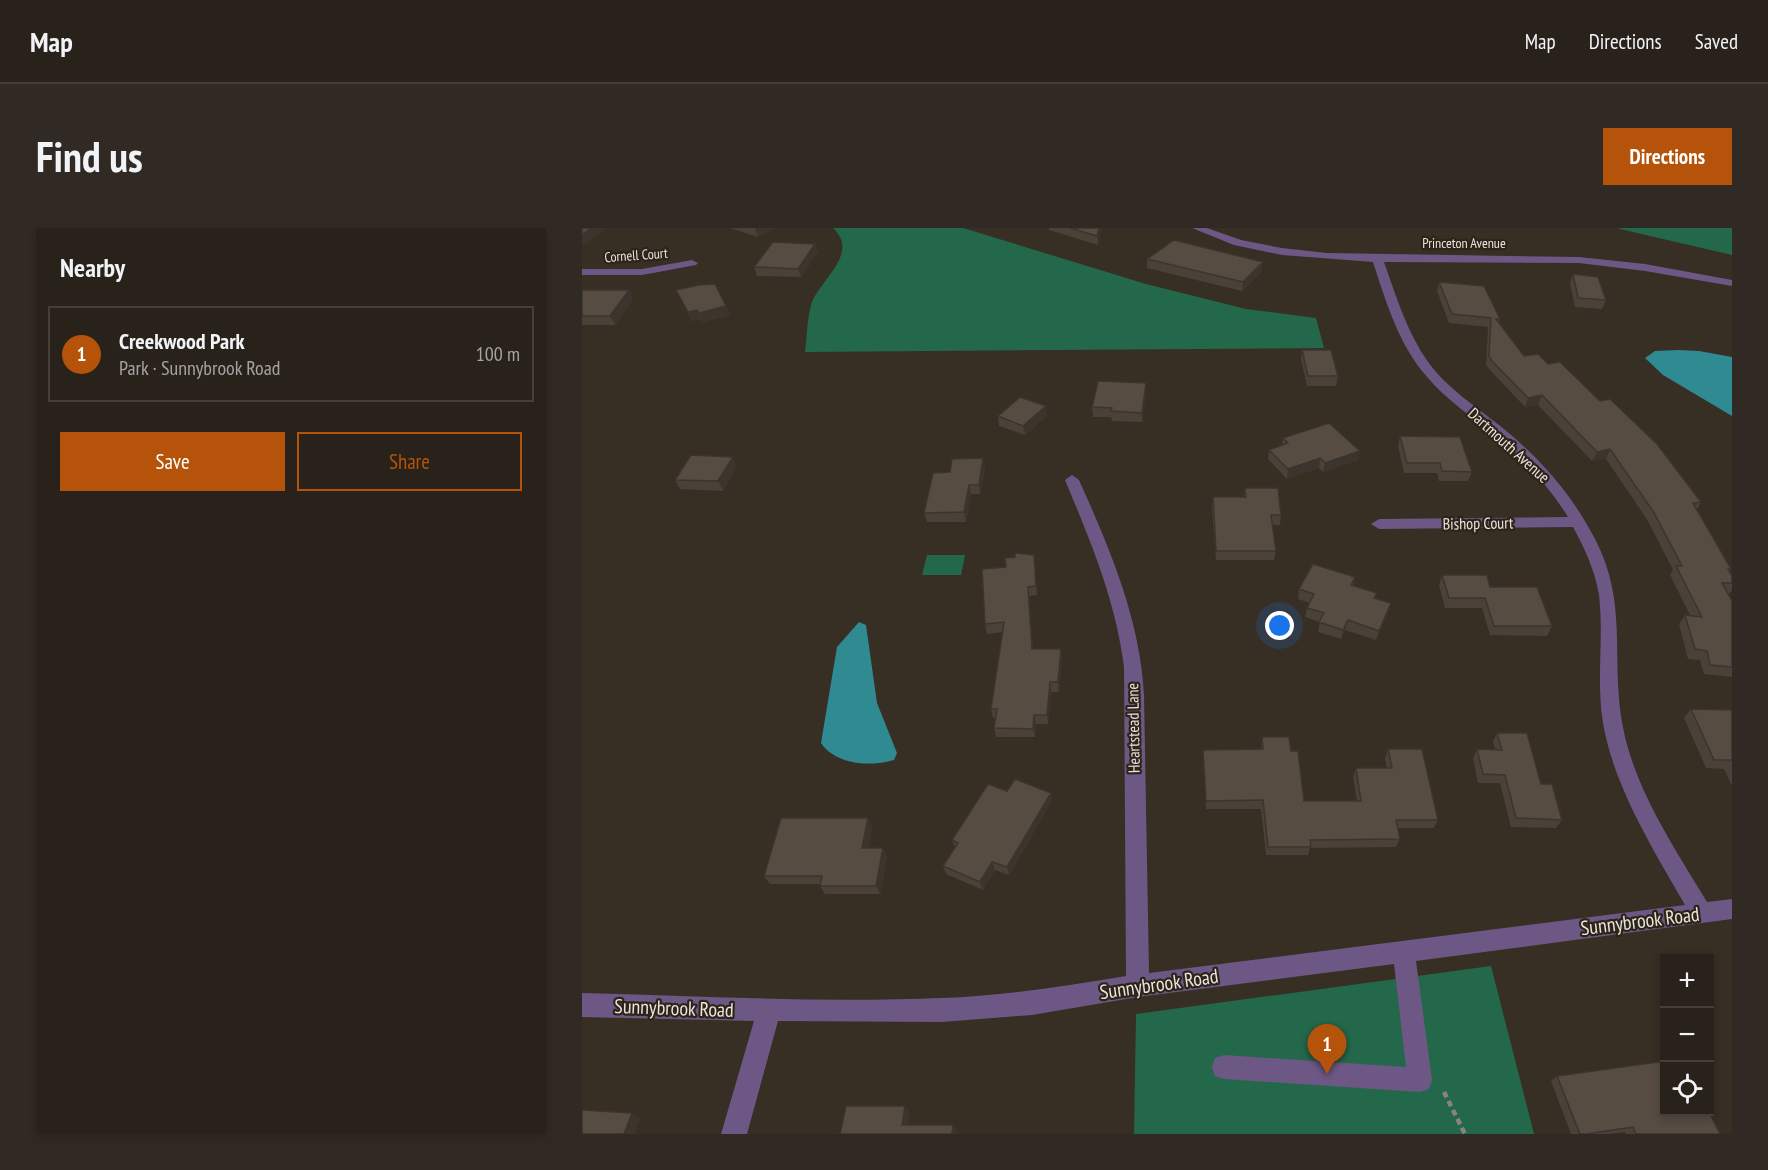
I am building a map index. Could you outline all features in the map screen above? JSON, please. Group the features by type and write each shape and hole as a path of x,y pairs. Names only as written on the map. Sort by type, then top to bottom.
{"street":[{"name":"Princeton Avenue","path":"1197,228 1244,244 1319,255 1558,259 1673,272 1732,284"},
{"name":"Dartmouth Avenue","path":"1377,257 1402,327 1426,367 1457,398 1506,438 1549,478 1597,560 1610,604 1608,699 1621,754 1645,811 1702,913"},
{"name":"Cornell Court","path":"582,272 642,272 692,263"},
{"name":"Heartstead Lane","path":"1072,480 1096,536 1119,606 1131,653 1134,707 1135,942 1138,986"},
{"name":"Bishop Court","path":"1379,524 1576,522"},
{"name":"Sunnybrook Road","path":"582,1005 769,1010 942,1010 1032,1003 1138,986 1732,909"},
{"path":"1224,1067 1420,1080 1404,951"},
{"path":"734,1134 769,1010"}],"path":[{"path":"1420,1080 1445,1093 1465,1134"}],"green space":[{"path":"833,228 963,228 1146,284 1246,309 1316,318 1324,348 805,352 811,305 840,257 842,248 840,238"},
{"path":"1618,228 1732,228 1732,255 1620,229"},
{"path":"927,555 965,555 961,575 922,575"},
{"path":"1491,966 1534,1134 1134,1134 1136,1014"}],"water":[{"path":"1678,350 1732,357 1732,416 1663,375 1645,358 1655,351"},
{"path":"859,622 866,625 877,703 897,753 894,760 885,762 864,763 844,760 835,756 821,743 837,647"}],"building":[{"path":"582,228 591,228 582,235"},
{"path":"1070,228 1099,228 1097,236"},
{"path":"1174,240 1263,262 1243,282 1147,259"},
{"path":"773,242 815,244 798,269 754,267"},
{"path":"1573,274 1598,277 1606,300 1578,298"},
{"path":"1439,282 1484,286 1500,319 1496,319 1524,356 1538,354 1548,364 1560,362 1600,401 1610,399 1657,444 1701,502 1693,503 1731,569 1728,569 1732,576 1732,583 1722,583 1732,601 1732,667 1710,665 1707,651 1695,649 1685,615 1702,617 1676,566 1682,566 1653,511 1610,449 1597,452 1542,395 1528,398 1489,356 1491,318 1452,314"},
{"path":"715,284 726,306 699,313 697,310 688,312 676,290 699,285"},
{"path":"582,290 629,290 610,316 582,316"},
{"path":"1302,350 1331,350 1338,376 1308,376"},
{"path":"1098,381 1146,383 1142,413 1092,407"},
{"path":"1020,397 1046,406 1023,426 998,416"},
{"path":"1329,423 1360,451 1325,463 1320,458 1288,469 1269,450 1288,443 1283,438"},
{"path":"1400,436 1460,437 1472,472 1442,471 1440,463 1407,463"},
{"path":"691,455 733,457 718,481 675,480"},
{"path":"983,458 979,485 969,485 964,512 924,513 933,473 950,472 952,459"},
{"path":"1245,488 1278,488 1281,515 1271,515 1276,551 1216,551 1213,497 1246,497"},
{"path":"1015,553 1034,555 1036,586 1028,587 1032,649 1061,649 1058,682 1050,682 1047,715 1034,715 1033,729 994,728 997,709 991,709 1004,622 985,624 982,569 1006,567 1005,558 1015,557"},
{"path":"1313,564 1355,577 1351,585 1377,593 1374,598 1391,603 1379,631 1348,620 1343,630 1319,622 1324,613 1307,608 1314,594 1299,589"},
{"path":"1442,575 1487,575 1490,587 1537,587 1552,626 1494,626 1485,598 1449,598"},
{"path":"1691,709 1732,710 1732,760 1714,760"},
{"path":"1497,733 1527,733 1541,784 1552,784 1562,820 1516,818 1505,775 1483,774 1477,749 1502,750"},
{"path":"1262,737 1289,737 1291,751 1298,751 1304,801 1361,801 1356,768 1392,768 1388,749 1422,749 1438,820 1396,820 1400,839 1310,840 1311,847 1268,847 1263,800 1206,801 1203,750 1263,749"},
{"path":"1015,779 1051,793 1007,867 992,862 980,882 943,866 958,843 952,840 988,784 1007,791"},
{"path":"781,818 868,818 862,848 883,848 876,886 820,886 822,876 764,876"},
{"path":"1660,1062 1660,1116 1711,1116 1720,1134 1636,1134 1633,1127 1580,1134 1557,1076"},
{"path":"846,1106 905,1106 902,1125 953,1125 952,1134 840,1134"},
{"path":"582,1110 632,1113 624,1134 582,1134"}],"place":[{"name":"Creekwood Park","path":"1327,1074"}]}
